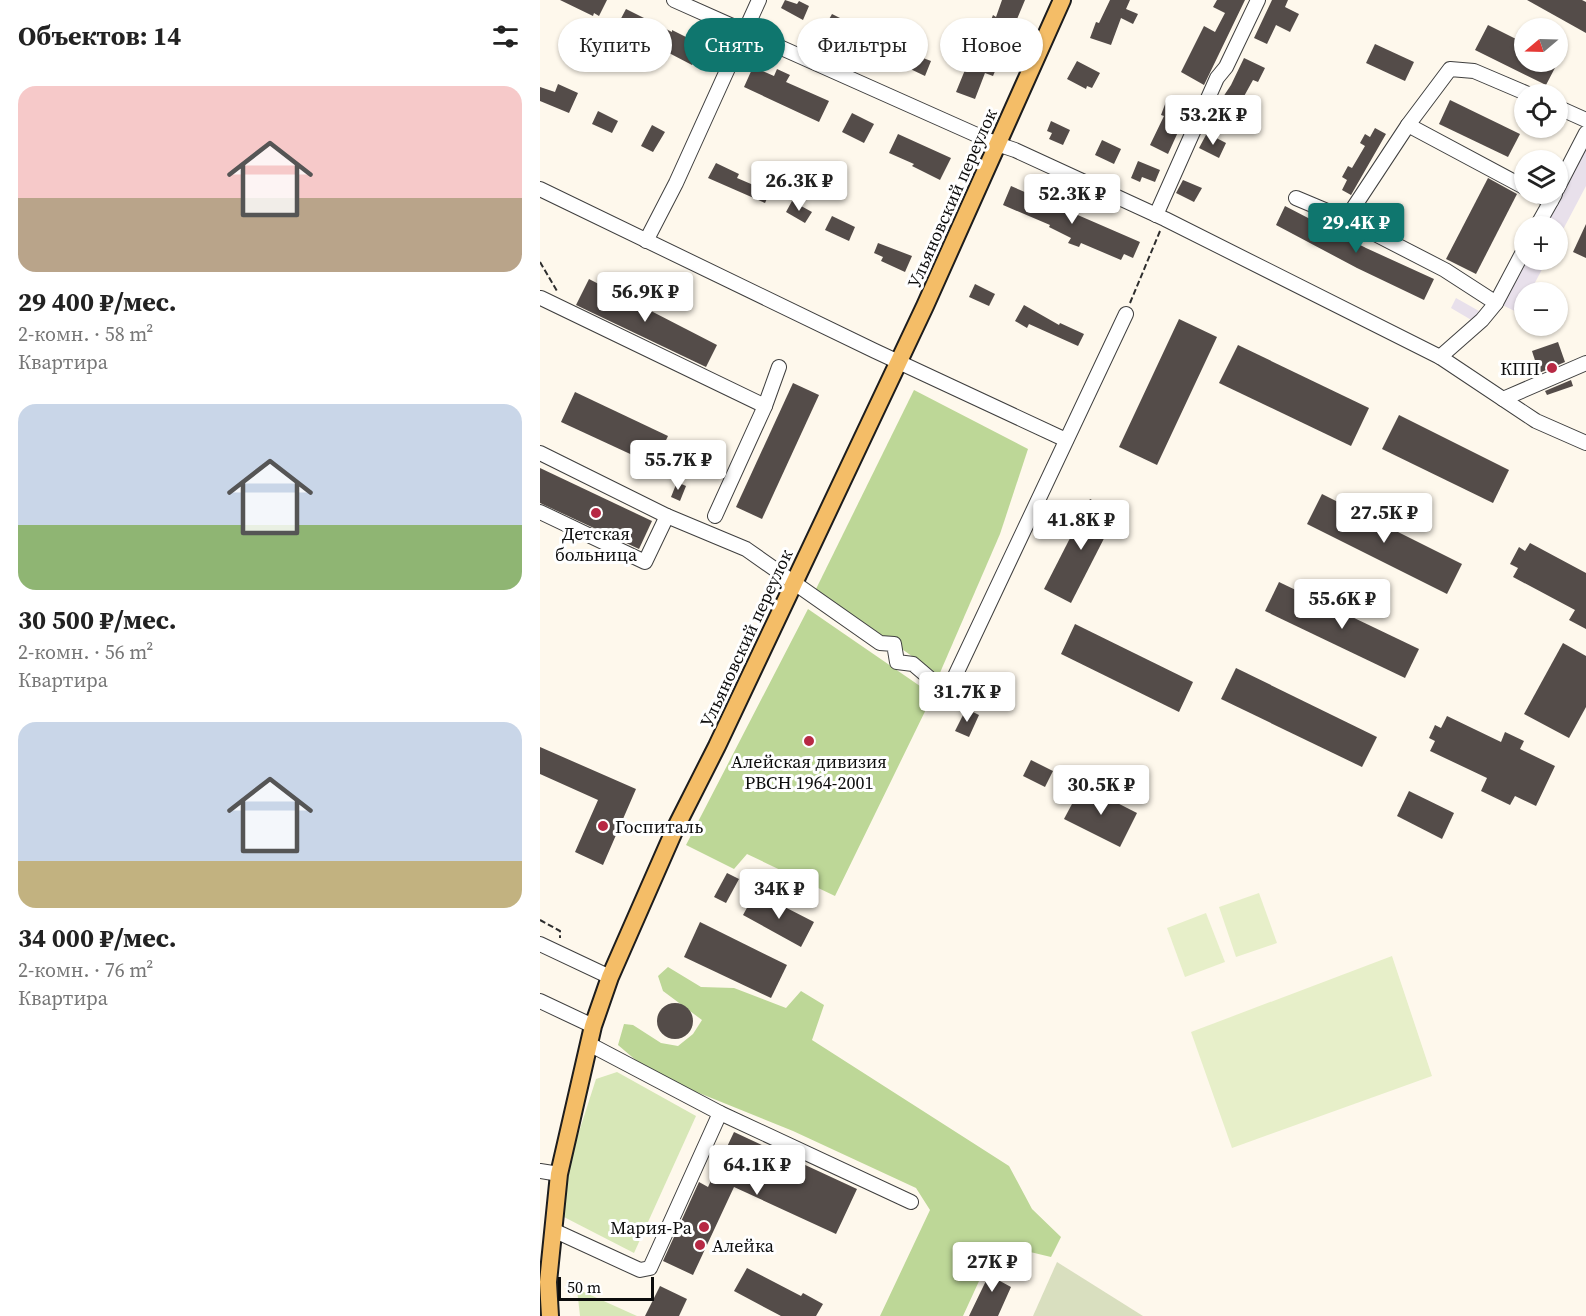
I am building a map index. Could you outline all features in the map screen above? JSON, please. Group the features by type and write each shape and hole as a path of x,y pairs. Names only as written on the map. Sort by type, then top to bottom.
{"main road":[{"name":"Ульяновский переулок","path":"550,1316 544,1283 559,1174 592,1026 610,977 675,829 717,746 899,362 1062,0"}],"street":[{"path":"674,0 713,18"},
{"path":"751,18 759,0"},
{"path":"1161,217 1217,78 1226,67 1258,0"},
{"path":"785,50 997,144 1016,150 1161,217 1440,357 1536,421 1586,443"},
{"path":"1346,219 1408,125 1450,69 1474,71 1514,88"},
{"path":"646,241 676,183 726,72"},
{"path":"1568,113 1586,120"},
{"path":"1408,125 1514,182"},
{"path":"1568,167 1586,133"},
{"path":"540,189 1066,440"},
{"path":"1296,198 1346,219 1445,270 1496,303"},
{"path":"1440,357 1482,320 1496,303 1514,269"},
{"path":"541,298 765,406"},
{"path":"947,693 1126,314"},
{"path":"1503,399 1586,363"},
{"path":"715,516 765,406 780,367"},
{"path":"540,453 667,516 746,549 880,643 894,644 897,662 913,664 947,693 968,703"},
{"path":"540,512 645,562 667,516"},
{"path":"540,944 610,977"},
{"path":"540,1000 592,1026"},
{"path":"589,1044 720,1113 911,1202"},
{"path":"553,1230 640,1270 650,1268 720,1113"},
{"path":"540,1171 559,1174"}],"path":[{"path":"1126,314 1161,217"},
{"path":"540,262 558,293"}],"shaded area":[{"path":"1586,147 1586,186 1568,220 1568,216 1549,216 1556,204 1568,204 1568,181"},
{"path":"1521,270 1542,270 1535,282 1515,282"},
{"path":"1514,283 1514,311 1502,305"},
{"path":"1456,298 1479,311 1473,321 1451,308"}],"green space":[{"path":"914,390 1028,449 1000,534 939,675 816,589"},
{"path":"808,609 933,695 835,896 747,854 734,869 686,845"},
{"path":"1259,893 1277,943 1236,957 1219,907"},
{"path":"1206,913 1225,962 1185,977 1167,928"},
{"path":"1392,956 1432,1076 1232,1148 1191,1032"},
{"path":"668,967 701,987 734,988 786,1008 801,991 824,1005 812,1040 1009,1166 1032,1209 1061,1237 1051,1257 1026,1251 1010,1253 985,1268 963,1316 880,1316 930,1210 916,1188 793,1131 652,1074 618,1045 624,1024 633,1025 661,1043 678,1046 693,1034 702,1020 663,991 658,976"},
{"path":"617,1072 696,1116 634,1253 562,1216 568,1166 596,1079"},
{"path":"1057,1262 1143,1316 1033,1316"},
{"path":"577,1289 637,1316 580,1316"}],"building":[{"path":"560,0 607,0 599,16 594,13 593,16"},
{"path":"785,0 797,4 799,1 809,6 804,18 799,18 781,8"},
{"path":"1002,0 1025,0 1017,18 992,18 993,15 996,17"},
{"path":"1110,0 1130,0 1126,9 1138,14 1133,24 1121,18 1111,45 1090,38 1096,22 1099,23"},
{"path":"1217,0 1245,0 1204,85 1181,72 1204,26 1215,32 1225,13 1213,7"},
{"path":"1272,0 1288,0 1285,7 1299,14 1290,32 1276,25 1267,44 1254,38"},
{"path":"1527,0 1582,0 1586,2 1586,33 1568,23 1568,18 1559,18"},
{"path":"626,9 644,18 621,18"},
{"path":"1488,25 1514,38 1514,69 1475,50"},
{"path":"672,30 684,36 684,61 672,55"},
{"path":"1375,44 1414,62 1405,81 1366,63"},
{"path":"1244,58 1265,68 1258,82 1253,80 1237,109 1221,100"},
{"path":"1077,61 1100,73 1092,88 1087,86 1086,89 1067,79"},
{"path":"751,72 765,72 774,76 776,72 784,72 790,75 786,82 829,101 819,122 744,87"},
{"path":"964,72 995,72 993,76 985,73 975,99 956,92"},
{"path":"1520,72 1553,72 1547,84"},
{"path":"558,84 578,93 569,113 540,101 540,87 555,92"},
{"path":"1167,99 1189,108 1168,154 1150,145 1164,116 1161,115"},
{"path":"1450,100 1514,131 1514,138 1518,138 1508,157 1439,124"},
{"path":"598,111 618,121 612,133 592,124"},
{"path":"852,113 874,124 864,143 842,132"},
{"path":"1051,121 1070,130 1063,145 1049,139 1052,133 1047,131"},
{"path":"652,125 665,132 653,152 641,146"},
{"path":"1375,128 1386,134 1351,195 1342,190 1347,180 1342,177 1348,166 1352,168 1365,146 1360,143 1365,134 1370,137"},
{"path":"1207,133 1226,143 1219,158 1199,148"},
{"path":"898,134 951,158 940,180 912,166 914,164 889,153"},
{"path":"1102,140 1121,149 1114,164 1095,155"},
{"path":"1138,161 1160,170 1155,182 1142,177 1140,182 1131,178"},
{"path":"716,163 739,174 737,178 770,192 765,203 708,178"},
{"path":"1488,178 1514,192 1514,200 1476,274 1446,259"},
{"path":"1183,180 1202,188 1194,202 1176,193"},
{"path":"1011,186 1140,242 1133,258 1124,254 1121,260 1081,243 1079,247 1068,243 1071,238 1049,227 1050,225 1003,205"},
{"path":"792,201 812,212 805,223 786,212"},
{"path":"1285,206 1366,248 1434,279 1424,300 1276,225"},
{"path":"832,216 855,227 849,241 825,230"},
{"path":"1586,224 1586,258 1573,252"},
{"path":"878,243 912,256 905,272 881,261 883,257 874,253"},
{"path":"589,279 717,345 706,367 576,305"},
{"path":"975,284 995,294 989,306 969,297"},
{"path":"1024,305 1059,325 1060,323 1084,334 1078,346 1029,324 1027,328 1015,321"},
{"path":"1179,319 1217,337 1157,465 1119,447"},
{"path":"1558,342 1565,362 1539,373 1532,351"},
{"path":"1238,345 1369,408 1351,446 1219,383"},
{"path":"1571,380 1573,386 1547,395 1545,391"},
{"path":"793,383 819,395 762,519 736,507"},
{"path":"575,392 668,436 654,465 561,422"},
{"path":"1399,415 1509,470 1493,503 1382,449"},
{"name":"Детская больница","path":"540,468 652,521 639,549 540,503"},
{"path":"677,482 686,486 680,501 671,497"},
{"path":"1322,494 1462,564 1447,594 1307,524"},
{"path":"1090,499 1117,513 1071,603 1044,589"},
{"path":"1530,543 1586,573 1586,629 1569,620 1575,610 1513,577 1518,568 1510,564 1519,547 1525,551"},
{"path":"1279,582 1419,649 1405,678 1265,611"},
{"path":"1075,624 1193,682 1179,712 1061,654"},
{"path":"1563,643 1586,656 1586,707 1569,738 1524,714"},
{"path":"1236,668 1377,737 1362,767 1221,699"},
{"path":"965,711 979,715 969,737 955,731"},
{"path":"1447,716 1501,742 1505,732 1524,741 1520,749 1555,766 1536,806 1515,796 1510,805 1481,791 1487,778 1430,751 1435,741 1429,738 1435,725 1441,728"},
{"name":"Госпиталь","path":"540,747 636,789 603,865 575,852 598,800 540,774"},
{"path":"1031,760 1053,771 1045,787 1023,776"},
{"path":"1082,785 1137,813 1120,847 1064,819"},
{"path":"1409,791 1454,813 1442,839 1397,816"},
{"path":"727,873 739,879 726,903 714,897"},
{"path":"754,895 775,906 777,903 814,922 801,947 743,915"},
{"path":"700,922 787,965 771,998 684,957"},
{"path":"675,1003 688,1008 693,1021 688,1034 675,1039 662,1034 657,1021 662,1008"},
{"path":"734,1132 857,1189 836,1234 734,1187 693,1275 663,1261 699,1182 708,1187"},
{"path":"997,1258 1008,1263 1000,1281 1011,1287 998,1316 969,1316"},
{"path":"747,1268 801,1296 803,1293 823,1304 816,1316 781,1316 734,1291"},
{"path":"660,1286 687,1299 679,1316 645,1316"}],"place":[{"name":"КПП","path":"1552,368"},
{"name":"Детская больница","path":"596,513"},
{"name":"Алейская дивизия РВСН 1964-2001","path":"809,741"},
{"name":"Госпиталь","path":"603,826"},
{"name":"Мария-Ра","path":"704,1227"},
{"name":"Алейка","path":"700,1245"}]}
